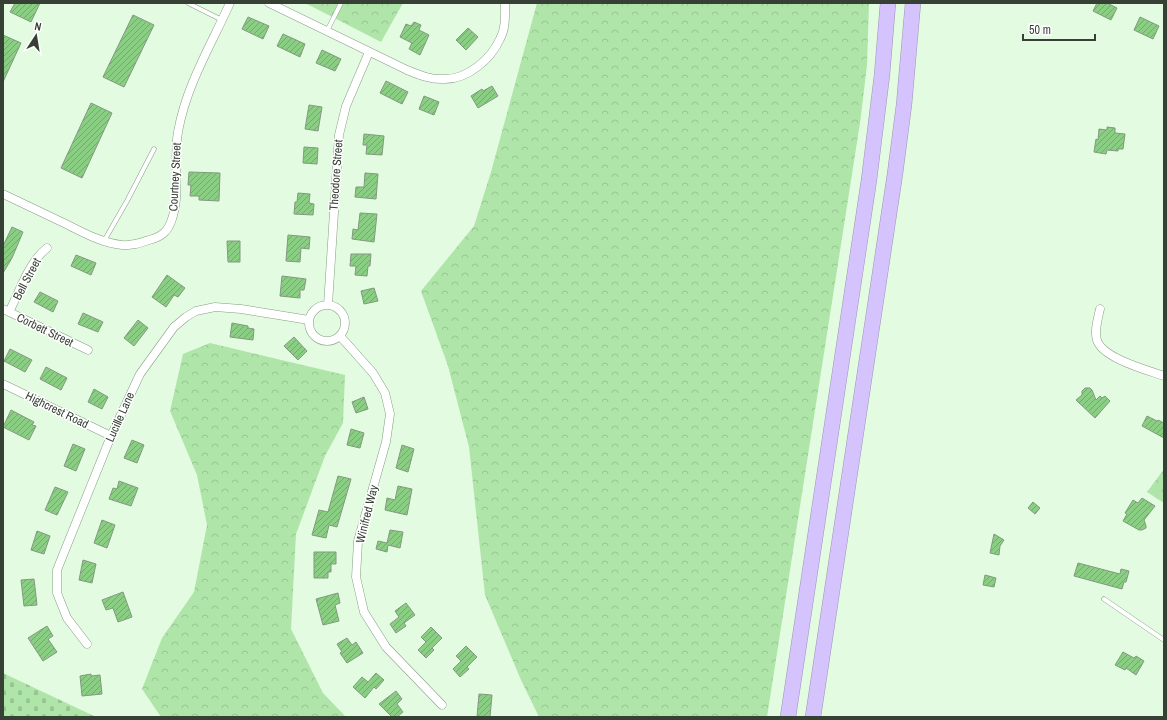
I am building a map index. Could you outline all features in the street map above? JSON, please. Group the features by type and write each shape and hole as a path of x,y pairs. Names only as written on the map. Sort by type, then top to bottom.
{"highway":[{"path":"788,717 869,180 882,76 888,3"},
{"path":"813,717 895,174 904,105 912,3"}],"street":[{"name":"Courtney Street","path":"3,194 87,235 104,241 122,245 135,245 163,235 169,226 175,208 177,139 180,122 198,70 230,3"},
{"path":"269,3 406,70 425,77 446,79 465,74 480,65 494,50 501,39 505,22 505,3"},
{"name":"Theodore Street","path":"328,305 339,135 346,106 369,52"},
{"name":"Bell Street","path":"6,310 38,254 47,248"},
{"path":"328,305 338,308 344,317 345,327 337,339 328,342 318,340 314,337 309,329 309,320 310,315 316,308 328,305"},
{"name":"Lucille Lane","path":"86,644 67,618 57,593 57,570 111,436 140,374 174,327 196,311 214,307 241,309 309,320"},
{"path":"1100,309 1096,332 1097,340 1101,348 1118,358 1164,376"},
{"name":"Corbett Street","path":"6,310 88,350"},
{"name":"Winifred Way","path":"340,336 373,373 386,393 390,414 386,442 358,541 356,577 364,612 386,647 442,705"},
{"name":"Highcrest Road","path":"3,384 111,436"}],"lane":[{"path":"188,3 222,20"},
{"path":"327,31 341,3"},
{"path":"104,241 128,201 154,149"},
{"path":"1104,599 1164,640"}],"green space":[{"path":"305,3 403,3 381,42"},
{"path":"537,3 869,3 867,65 860,123 767,717 539,717 521,680 485,595 469,447 448,366 421,291 474,226 491,172"},
{"path":"210,343 345,375 343,423 325,456 296,534 291,629 323,693 346,717 161,717 142,689 162,638 194,592 207,525 197,475 170,411 183,354"},
{"path":"1164,469 1164,503 1147,492"},
{"path":"3,673 96,717 3,717"}],"building":[{"path":"15,3 40,3 31,22 10,12"},
{"path":"1097,3 1107,3 1117,8 1111,20 1093,11"},
{"path":"133,15 154,25 124,87 103,77"},
{"path":"248,17 269,26 263,39 242,29"},
{"path":"1140,17 1159,26 1153,39 1134,30"},
{"path":"414,22 421,25 419,30 429,35 420,55 409,49 412,43 400,37 406,24 411,26"},
{"path":"468,28 478,37 466,50 456,40"},
{"path":"283,34 305,44 300,57 277,46"},
{"path":"3,35 21,43 3,82"},
{"path":"322,50 341,59 335,71 316,63"},
{"path":"386,81 408,92 402,104 380,93"},
{"path":"492,86 498,96 478,108 471,96 482,89 483,91"},
{"path":"424,96 439,102 434,115 419,109"},
{"path":"91,103 112,113 82,178 61,168"},
{"path":"309,105 322,107 318,131 305,129"},
{"path":"1107,127 1115,128 1115,133 1125,134 1123,149 1118,149 1118,151 1107,150 1106,154 1094,152 1096,139 1098,140 1099,129 1107,130"},
{"path":"364,134 384,136 382,155 366,154 367,145 363,145"},
{"path":"304,147 318,148 317,164 303,163"},
{"path":"189,172 220,173 219,201 199,200 199,196 190,196 191,185 188,185"},
{"path":"365,173 378,174 376,199 355,197 356,187 364,187"},
{"path":"298,193 310,194 309,203 314,204 313,215 294,214 295,202 297,202"},
{"path":"360,213 377,214 374,242 352,239 353,229 358,230"},
{"path":"12,227 23,232 12,258 3,273 3,246"},
{"path":"288,235 310,237 309,249 301,248 300,262 286,261"},
{"path":"227,241 240,241 240,262 228,262"},
{"path":"351,254 371,254 367,276 355,275 356,266 350,266"},
{"path":"76,255 96,263 91,275 71,266"},
{"path":"167,275 185,288 178,297 174,295 166,307 152,297"},
{"path":"282,276 306,279 304,290 300,290 300,298 280,296"},
{"path":"374,288 378,301 364,304 361,291"},
{"path":"40,292 58,301 53,312 34,302"},
{"path":"83,313 103,322 98,332 78,324"},
{"path":"138,320 148,328 134,346 124,338"},
{"path":"232,323 248,326 248,328 254,329 253,340 230,337"},
{"path":"294,337 307,351 298,360 284,346"},
{"path":"10,349 32,360 25,372 4,361"},
{"path":"46,367 67,378 61,390 40,379"},
{"path":"1085,388 1090,388 1092,390 1096,400 1100,396 1102,398 1105,396 1110,401 1095,418 1076,400 1082,395 1082,391"},
{"path":"94,389 108,397 102,409 88,402"},
{"path":"364,397 368,409 356,413 352,402"},
{"path":"11,410 34,422 32,425 36,426 29,440 3,427"},
{"path":"1147,416 1164,423 1164,438 1142,426"},
{"path":"351,429 364,433 360,448 347,445"},
{"path":"132,440 144,445 137,463 124,458"},
{"path":"73,444 85,449 76,471 64,466"},
{"path":"402,445 414,449 408,472 396,468"},
{"path":"338,476 351,479 337,527 329,525 326,538 312,535 319,510 328,512"},
{"path":"119,481 138,488 131,506 109,499 113,488 117,489"},
{"path":"398,486 412,489 407,515 385,510 387,498 395,500"},
{"path":"55,487 68,492 57,515 45,510"},
{"path":"1142,498 1155,506 1144,520 1146,528 1139,530 1123,521 1127,514 1125,513 1133,500 1138,503"},
{"path":"1033,502 1040,508 1035,514 1028,508"},
{"path":"102,520 115,525 107,548 94,543"},
{"path":"390,530 403,532 400,548 388,545 387,552 376,549 378,541 387,543"},
{"path":"37,531 50,536 44,554 31,550"},
{"path":"994,534 1004,540 1000,546 999,555 990,553"},
{"path":"314,552 336,552 336,564 331,564 331,572 328,572 328,578 314,578"},
{"path":"83,560 96,564 92,583 79,580"},
{"path":"1078,563 1120,574 1121,569 1129,571 1126,582 1124,582 1122,589 1074,576"},
{"path":"985,575 996,578 994,587 983,585"},
{"path":"34,579 37,605 24,606 21,580"},
{"path":"123,592 132,617 118,622 113,608 106,610 102,600"},
{"path":"338,593 340,603 335,605 339,621 323,625 316,599"},
{"path":"406,603 415,615 404,623 406,626 396,633 390,624 399,617 395,611"},
{"path":"47,626 53,636 48,639 57,652 43,661 28,638"},
{"path":"431,627 442,638 432,648 434,650 426,658 418,650 426,642 421,637"},
{"path":"347,638 352,645 356,642 363,653 347,663 340,653 342,652 337,644"},
{"path":"466,646 477,657 467,667 469,669 460,677 453,669 461,661 456,656"},
{"path":"1123,652 1134,658 1136,656 1144,661 1136,675 1126,668 1125,670 1115,665"},
{"path":"376,673 384,680 376,689 374,687 365,698 353,687 362,677 368,682"},
{"path":"91,674 91,676 100,675 102,694 82,696 80,676"},
{"path":"396,691 402,699 397,704 403,712 397,717 392,717 379,704"},
{"path":"479,694 492,695 490,717 477,717"}]}
